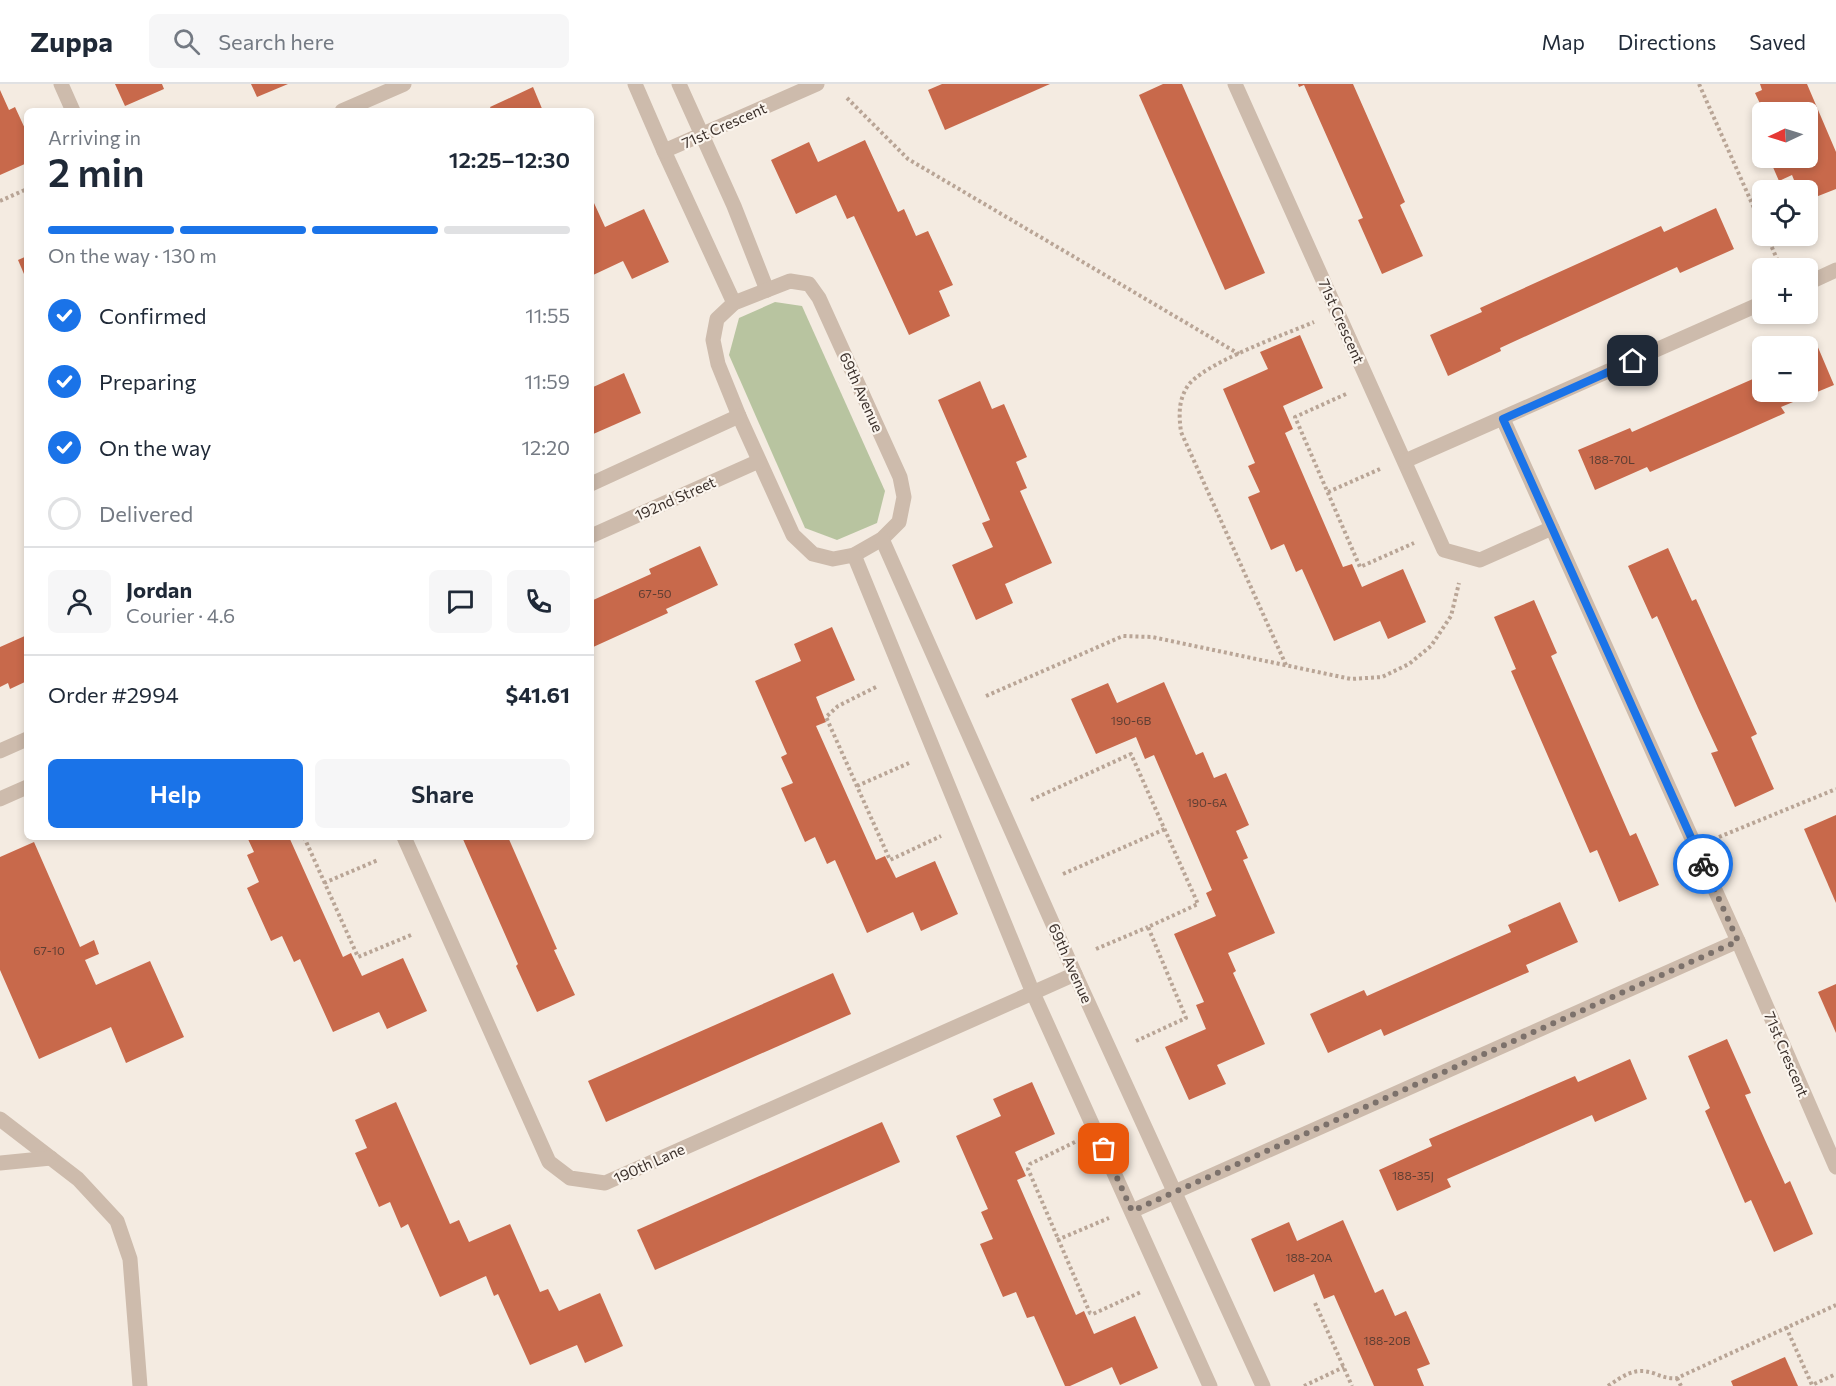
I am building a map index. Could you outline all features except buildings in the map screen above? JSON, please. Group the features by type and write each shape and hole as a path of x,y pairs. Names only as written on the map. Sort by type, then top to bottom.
{"street":[{"path":"61,84 72,108"},
{"path":"349,108 404,84"},
{"path":"635,84 734,303"},
{"path":"679,84 767,290"},
{"name":"71st Crescent","path":"664,151 817,84"},
{"name":"71st Crescent","path":"1235,84 1444,550 1480,560 1552,528"},
{"path":"1818,278 1836,270"},
{"name":"69th Avenue","path":"790,281 809,284 819,298 900,477 904,497 899,522 882,539 854,555 833,559 813,554 793,535 739,416 718,363 713,340 717,320 734,303 767,290 790,281"},
{"path":"1405,461 1752,307"},
{"path":"594,483 739,416"},
{"name":"71st Crescent","path":"1503,419 1738,941 1836,1167"},
{"name":"192nd Street","path":"594,535 759,461"},
{"name":"69th Avenue","path":"882,539 1075,974 1263,1386"},
{"path":"854,555 1034,993 1210,1386"},
{"path":"0,751 24,740"},
{"path":"0,799 24,788"},
{"name":"190th Lane","path":"405,840 549,1162 570,1178 605,1183 1075,974"},
{"path":"1132,1211 1738,941"},
{"path":"0,1119 78,1179 117,1221 130,1259 140,1386"},
{"path":"0,1163 51,1158"}],"path":[{"path":"1699,84 1752,203"},
{"path":"847,98 908,159 1239,354"},
{"path":"0,201 24,190"},
{"path":"1286,665 1181,432 1179,407 1187,386 1212,366 1314,322"},
{"path":"1346,394 1295,417 1360,567 1414,543"},
{"path":"1328,492 1380,469"},
{"path":"986,696 1123,636 1152,637 1351,678 1382,677 1409,664 1431,646 1451,616 1460,583"},
{"path":"876,687 838,706 826,717 890,860 941,836"},
{"path":"1031,801 1131,754 1198,904 1096,949"},
{"path":"857,786 909,763"},
{"path":"1719,837 1836,789"},
{"path":"1063,874 1164,829"},
{"path":"304,840 358,957 411,935"},
{"path":"324,883 378,860"},
{"path":"1136,1041 1186,1018 1148,927"},
{"path":"1075,1142 1030,1164 1028,1169 1057,1240 1090,1313 1094,1314 1142,1292"},
{"path":"1057,1240 1109,1218"},
{"path":"1315,1303 1352,1386"},
{"path":"1608,1386 1625,1374 1642,1370 1667,1378 1677,1378 1836,1305"},
{"path":"1786,1327 1812,1385 1836,1374"},
{"path":"1304,1386 1344,1367"},
{"path":"1677,1378 1681,1386"}],"green space":[{"path":"775,302 802,306 885,491 877,523 837,540 805,528 729,355 739,318"}],"way so far":[{"path":"1104,1149 1132,1211 1738,941 1703,864"}],"route":[{"path":"1633,361 1503,419 1703,864"}]}
